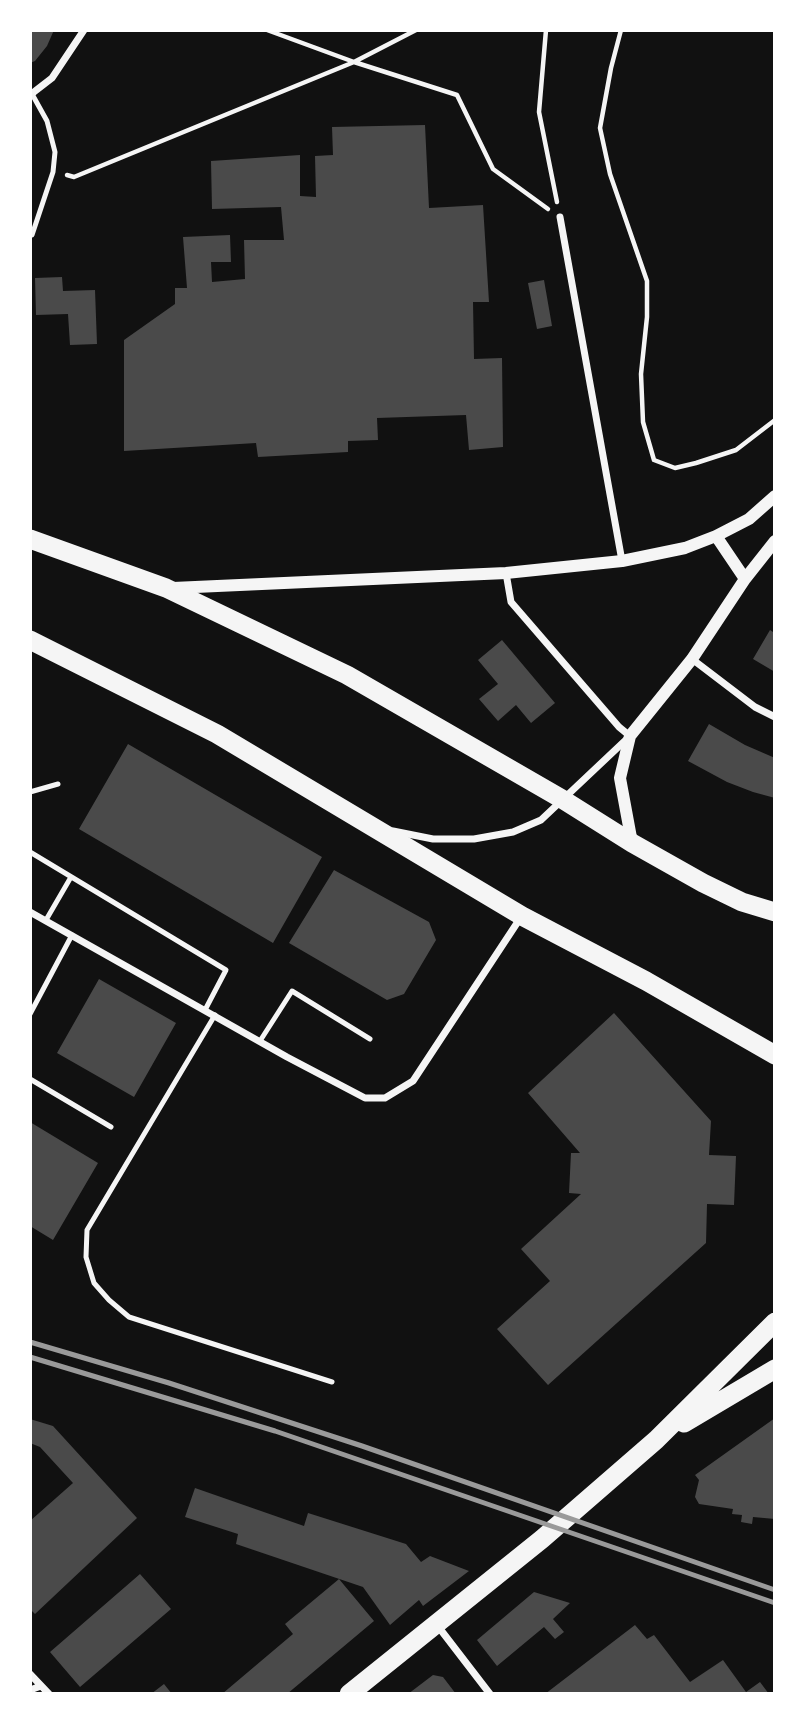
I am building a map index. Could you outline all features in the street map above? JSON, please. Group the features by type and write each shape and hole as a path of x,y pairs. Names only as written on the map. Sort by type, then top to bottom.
{"highway":[{"path":"30,538 166,588 347,676 562,799 632,843 742,902 775,912"},
{"path":"30,640 217,734 522,916 646,981 775,1055"},
{"path":"349,1694 542,1539 656,1440 775,1322"},
{"path":"656,1440 775,1369"}],"street":[{"path":"31,94 52,78 84,30"},
{"path":"560,217 622,561"},
{"path":"166,588 506,573 622,561 685,548 716,536 749,519 775,496"},
{"path":"716,536 745,579"},
{"path":"370,826 433,839 474,839 513,832 541,820 630,736 692,659 745,579 775,541"},
{"path":"506,573 511,602 619,727 630,736"},
{"path":"692,659 755,707 775,717"},
{"path":"630,736 620,778 632,843"},
{"path":"30,912 365,1098 385,1098 413,1081 522,916"},
{"path":"437,1624 490,1694"},
{"path":"30,1674 49,1694"},
{"path":"30,1690 41,1686"}],"lane":[{"path":"31,94 47,121 55,152 53,172 32,236"},
{"path":"30,792 58,784"},
{"path":"30,852 226,970 205,1010"},
{"path":"46,920 71,877"},
{"path":"30,1014 72,935"},
{"path":"260,1041 292,991 370,1039"},
{"path":"215,1015 88,1230 86,1256 94,1283 129,1317 332,1382"},
{"path":"30,1079 111,1127"}],"path":[{"path":"267,30 354,62 457,95 493,169 560,217"},
{"path":"53,172 74,177 354,62 416,30"},
{"path":"546,30 539,112 560,217"},
{"path":"621,30 600,128 610,174 647,281 647,317 641,374 643,422 654,460 675,468 736,450 775,420"}],"building":[{"path":"30,30 54,30 47,46 35,61 30,63"},
{"path":"425,125 429,208 483,205 489,302 473,302 474,359 502,358 503,447 469,450 466,415 377,418 378,440 348,441 348,452 258,457 256,443 124,451 124,340 175,304 175,288 187,288 183,237 230,235 231,262 211,262 212,282 245,279 244,240 284,240 281,207 212,209 211,161 300,155 300,196 316,197 315,156 333,155 332,127"},
{"path":"62,277 63,291 95,290 97,344 70,345 68,314 36,315 35,278"},
{"path":"544,280 552,326 537,329 528,283"},
{"path":"775,627 775,672 753,659 770,630 773,632"},
{"path":"502,640 555,703 531,723 516,705 498,721 479,699 498,684 478,660"},
{"path":"709,724 745,745 775,758 775,798 727,782 688,761"},
{"path":"128,744 322,857 273,943 79,829"},
{"path":"334,870 429,922 436,940 404,994 387,1000 289,943"},
{"path":"99,979 176,1023 134,1097 57,1053"},
{"path":"614,1013 711,1121 709,1155 736,1156 734,1205 707,1204 706,1243 548,1385 497,1329 550,1281 521,1249 581,1194 569,1193 571,1153 580,1153 528,1093"},
{"path":"30,1122 98,1163 53,1240 30,1226"},
{"path":"775,1418 775,1519 753,1517 752,1524 741,1522 742,1515 732,1514 733,1509 699,1504 695,1497 699,1480 695,1475"},
{"path":"30,1419 53,1426 137,1518 35,1614 30,1609 30,1521 73,1483 40,1447 30,1443"},
{"path":"195,1488 304,1526 308,1513 406,1544 421,1562 430,1556 469,1571 423,1606 419,1600 390,1625 363,1587 236,1544 238,1534 185,1517"},
{"path":"140,1574 171,1609 80,1687 50,1652"},
{"path":"339,1579 374,1621 287,1694 222,1694 293,1634 285,1624"},
{"path":"534,1592 570,1603 553,1619 564,1632 555,1639 544,1627 497,1666 477,1640"},
{"path":"635,1625 647,1639 654,1635 690,1682 723,1660 746,1692 760,1682 769,1694 545,1694"},
{"path":"433,1675 443,1677 456,1694 408,1694"},
{"path":"164,1684 172,1694 151,1694"}],"railway":[{"path":"30,1342 169,1383 362,1446 775,1590"},
{"path":"30,1357 275,1431 775,1603"}]}
